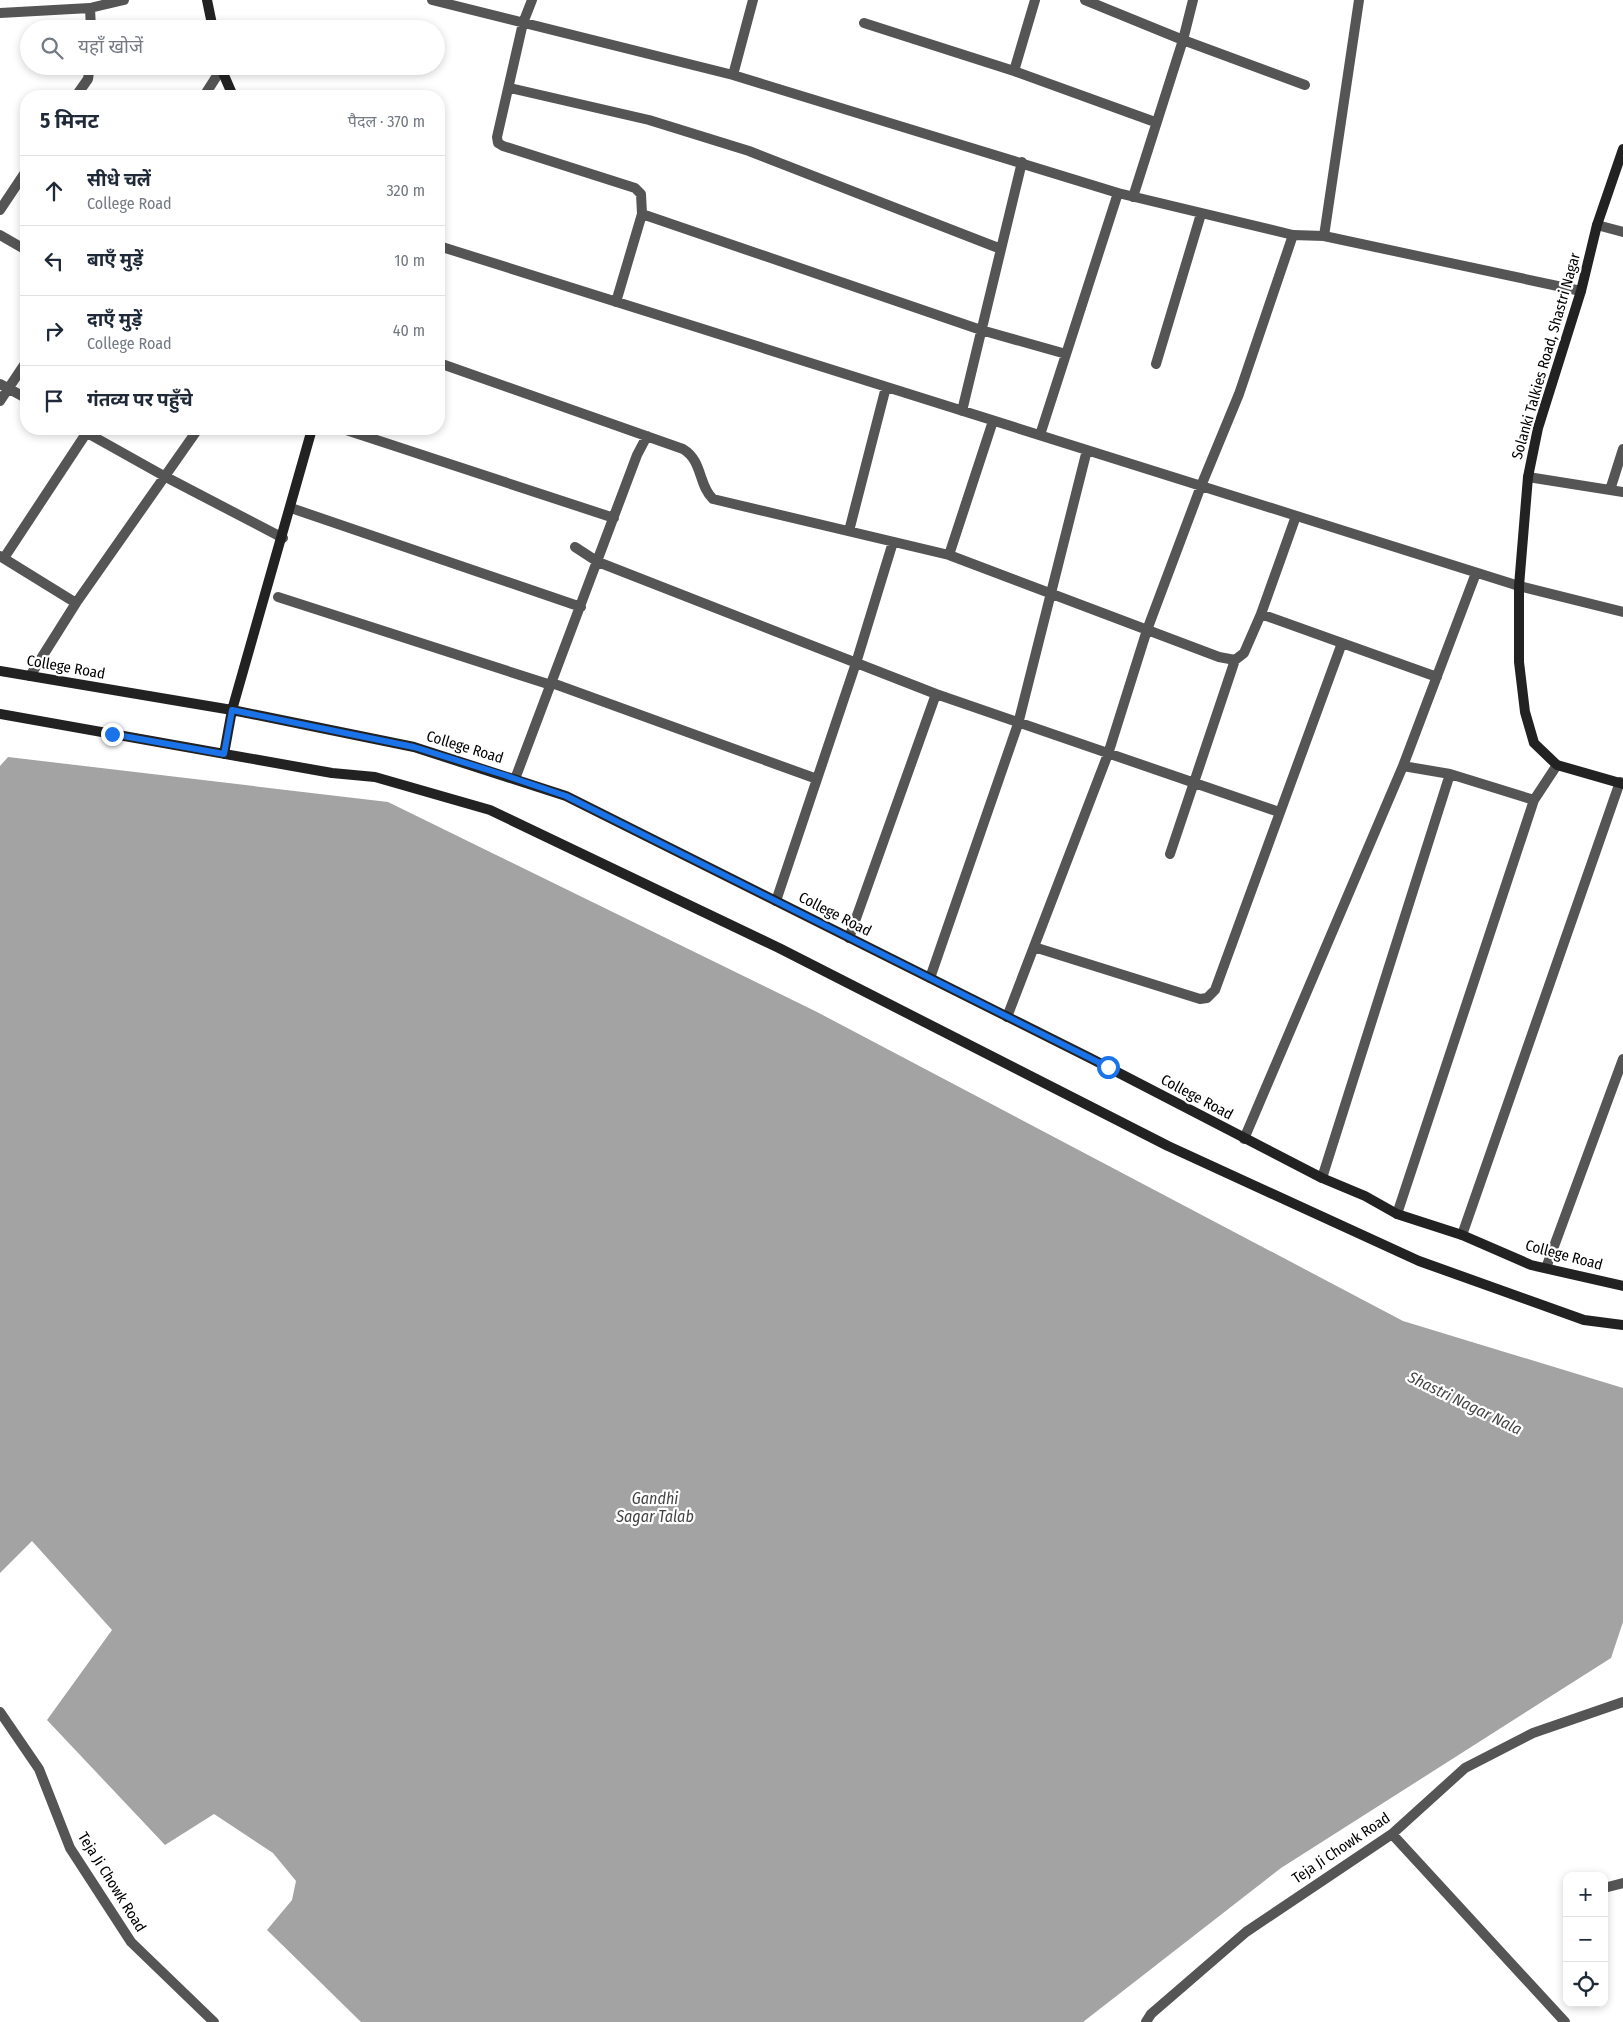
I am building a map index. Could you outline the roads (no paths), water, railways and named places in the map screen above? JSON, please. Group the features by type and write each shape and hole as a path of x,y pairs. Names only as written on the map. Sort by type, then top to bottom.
{"main road":[{"path":"207,0 211,20"},
{"path":"223,75 230,90"},
{"name":"Solanki Talkies Road, Shastri Nagar","path":"1557,766 1534,743 1525,712 1519,662 1519,586 1528,477 1538,428 1581,290 1597,225 1623,149"},
{"path":"224,754 232,710 283,538 310,435"},
{"name":"College Road","path":"0,671 232,710 414,747 566,796 1090,1058 1244,1139 1322,1178 1365,1196 1397,1214 1462,1235 1531,1265 1623,1286"},
{"path":"0,714 332,773 375,778 490,810 780,948 1168,1146 1419,1261 1584,1320 1623,1325"},
{"path":"1557,766 1621,783"}],"street":[{"path":"0,13 90,8 124,0"},
{"path":"432,0 732,75 1133,197 1293,235 1324,236 1581,290"},
{"path":"532,0 523,23 510,88 497,137 498,143 635,188 641,194 642,214 616,302"},
{"path":"732,75 753,0"},
{"path":"1014,71 1035,0"},
{"path":"1085,0 1182,40 1305,85"},
{"path":"1133,197 1193,0"},
{"path":"1324,236 1358,0"},
{"path":"90,8 91,20"},
{"path":"864,23 1014,71 1155,122"},
{"path":"80,90 89,75"},
{"path":"208,90 216,75"},
{"path":"510,88 650,120 749,151 1001,249"},
{"path":"962,411 1022,162"},
{"path":"0,210 20,180"},
{"path":"1040,435 1118,193"},
{"path":"642,214 981,330 1066,354"},
{"path":"1156,364 1202,214"},
{"path":"1597,225 1623,232"},
{"path":"0,235 20,247"},
{"path":"1007,1017 1108,754 1147,630 1201,486 1239,394 1293,235"},
{"path":"445,248 1476,573 1519,586 1623,612"},
{"path":"445,365 689,452 697,462 707,493 713,499 950,555 1219,658 1235,660"},
{"path":"0,401 4,386 20,369"},
{"path":"4,386 20,395"},
{"path":"849,531 886,387"},
{"path":"950,555 993,421"},
{"path":"76,602 2,557 82,435"},
{"path":"94,435 164,476 283,538"},
{"path":"30,676 76,602 194,435"},
{"path":"360,435 614,518"},
{"path":"515,779 637,455 647,436"},
{"path":"1610,490 1623,449"},
{"path":"930,978 1018,724 1087,450"},
{"path":"1528,477 1623,492"},
{"path":"291,508 581,607"},
{"path":"1170,854 1235,660 1244,653 1261,614 1296,516"},
{"path":"776,901 856,663 893,542"},
{"path":"575,547 598,562 936,694 1018,724 1279,812"},
{"path":"1244,1139 1403,766 1476,573"},
{"path":"278,597 551,685 552,683 817,779"},
{"path":"1261,614 1437,677"},
{"path":"1034,947 1200,999 1207,998 1215,990 1342,643"},
{"path":"848,938 936,694"},
{"path":"1403,766 1450,774 1534,800"},
{"path":"1397,1214 1534,800 1557,766"},
{"path":"1322,1178 1450,774"},
{"path":"1462,1235 1621,783"},
{"path":"1546,1268 1623,1058"},
{"name":"Teja Ji Chowk Road","path":"1146,2022 1151,2014 1246,1932 1392,1834 1465,1768 1533,1733 1623,1702"},
{"name":"Teja Ji Chowk Road","path":"0,1712 39,1769 70,1848 126,1935 214,2022"},
{"path":"1392,1834 1565,2022"},
{"path":"1608,1887 1623,1883"}],"water":[{"name":"Gandhi Sagar Talab","path":"8,757 388,802 817,1012 1403,1321 1623,1388 1623,1622 1611,1658 1281,1868 1083,2022 361,2022 267,1930 292,1900 296,1881 273,1853 214,1814 165,1845 47,1720 112,1630 32,1541 0,1573 0,766"}],"water label":[{"name":"Shastri Nagar Nala","path":"1465,1403"}]}
